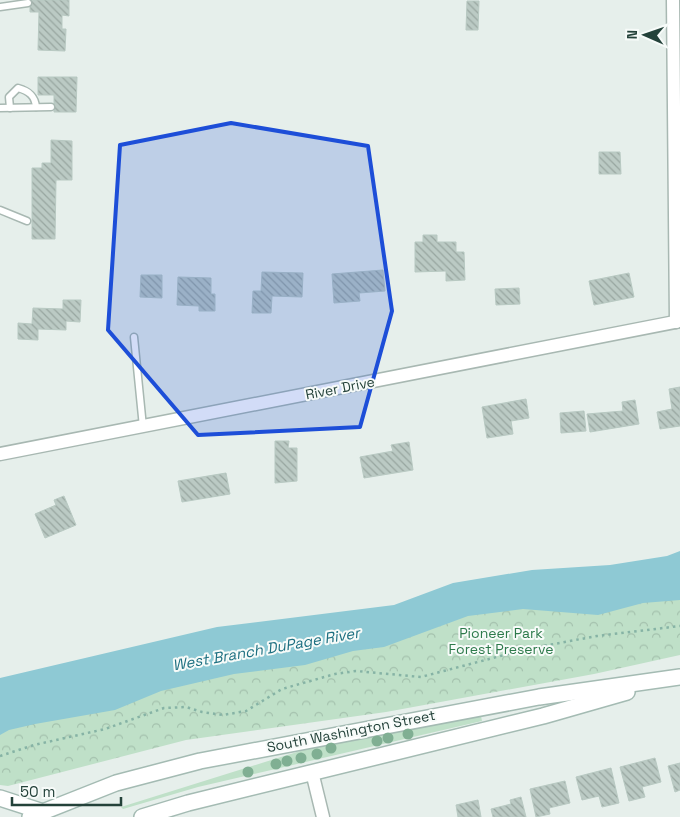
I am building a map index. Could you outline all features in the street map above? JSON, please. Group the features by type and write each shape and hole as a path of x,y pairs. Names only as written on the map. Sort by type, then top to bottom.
{"main road":[{"name":"South Washington Street","path":"142,817 188,803 543,716 680,677"},
{"name":"South Washington Street","path":"37,815 116,783 200,761 539,697 680,677"},
{"path":"0,798 37,815"}],"street":[{"path":"673,0 678,321"},
{"name":"River Drive","path":"0,454 678,321"},
{"path":"312,772 323,817"}],"lane":[{"path":"0,7 28,2"},
{"path":"10,108 9,97 18,88 26,90 35,98 36,107"},
{"path":"0,108 51,107"},
{"path":"0,210 27,222"},
{"path":"134,337 143,427"}],"path":[{"path":"0,756 105,729 164,708 186,707 202,712 223,714 246,711 282,689 335,674 356,671 421,677 527,650 597,636 680,626"}],"highlighted area":[{"path":"231,123 368,146 392,311 360,427 198,435 108,330 120,145"}],"green space":[{"name":"Pioneer Park Forest Preserve","path":"680,579 680,655 594,674 386,712 186,740 8,786 0,785 0,704 67,684"},
{"path":"481,716 482,721 198,787 123,809 121,807 313,747"}],"water":[{"name":"West Branch DuPage River","path":"680,551 680,600 643,603 598,615 523,609 468,616 384,647 353,651 305,665 234,674 161,691 115,710 35,724 9,730 0,735 0,678 217,627 394,605 453,583 532,570 610,565 667,556"}],"building":[{"path":"30,0 69,0 69,16 62,15 62,29 66,29 65,51 38,50 39,12 30,12"},
{"path":"467,1 479,1 478,30 466,30"},
{"path":"38,77 77,77 76,112 54,112 54,95 38,95"},
{"path":"51,140 72,141 72,180 56,180 55,239 32,239 32,168 42,168 42,163 51,163"},
{"path":"599,152 620,152 621,174 599,174"},
{"path":"423,235 437,235 437,242 456,242 456,252 464,252 465,280 446,281 446,271 415,272 415,242 423,242"},
{"path":"383,270 385,291 359,293 360,301 334,303 332,274"},
{"path":"262,272 303,273 302,297 272,296 271,313 252,313 253,291 261,291"},
{"path":"629,273 634,297 594,305 589,281"},
{"path":"141,275 162,275 162,298 140,297"},
{"path":"178,277 211,278 211,294 215,294 215,311 199,311 199,306 177,305"},
{"path":"519,288 520,304 496,305 495,289"},
{"path":"63,300 81,300 80,322 66,321 66,330 38,329 38,340 18,339 18,323 32,324 33,308 63,309"},
{"path":"680,387 680,426 660,429 657,412 672,409 669,389"},
{"path":"526,399 529,418 511,421 513,434 487,438 482,407"},
{"path":"635,400 639,424 590,432 587,414 623,411 622,402"},
{"path":"584,411 586,431 561,433 560,413"},
{"path":"275,441 289,441 288,448 297,448 297,481 275,483"},
{"path":"409,442 413,470 364,478 360,457 393,451 391,445"},
{"path":"226,473 230,494 182,502 178,481"},
{"path":"64,496 76,525 45,538 35,514 56,505 54,500"},
{"path":"655,758 661,782 642,787 645,797 629,801 620,767"},
{"path":"680,763 680,790 675,792 668,766"},
{"path":"611,768 619,803 602,807 599,796 582,800 576,777"},
{"path":"565,781 570,803 549,808 550,814 536,817 530,789"},
{"path":"521,797 526,817 493,817 491,809 511,804 510,800"},
{"path":"478,800 481,817 458,817 456,805"}]}
